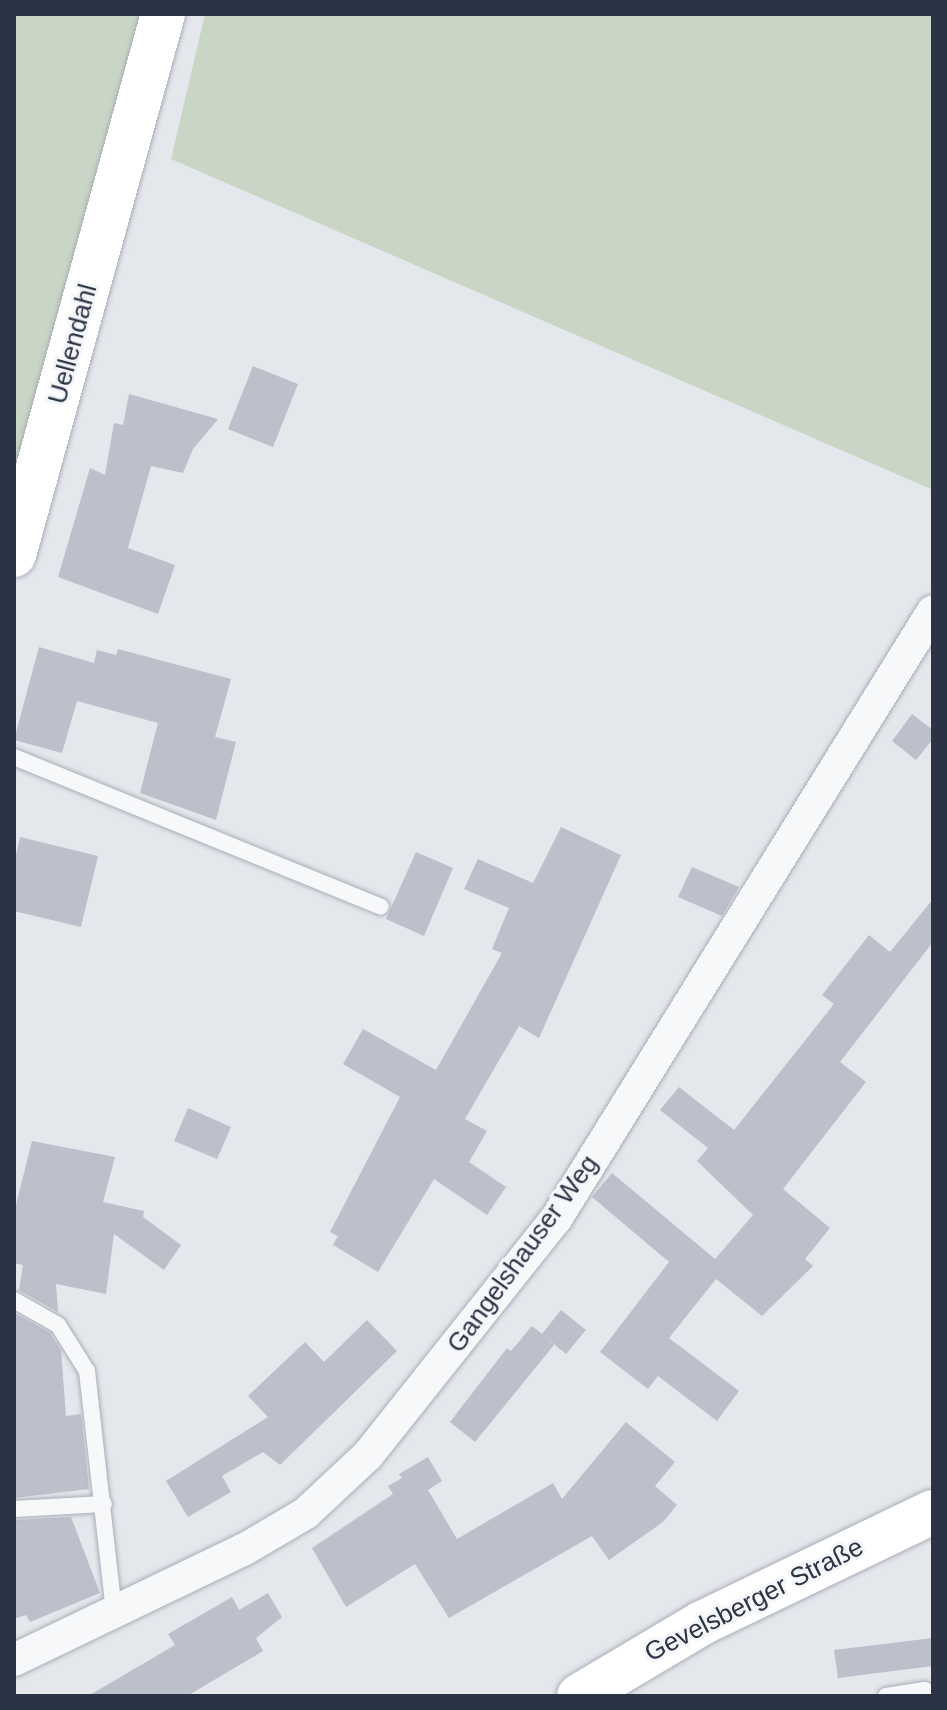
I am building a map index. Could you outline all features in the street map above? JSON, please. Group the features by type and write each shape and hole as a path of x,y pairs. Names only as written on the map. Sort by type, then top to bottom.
{"main road":[{"name":"Uellendahl","path":"14,555 23,488 131,133 163,14"},
{"name":"Gevelsberger Straße","path":"579,1696 702,1623 933,1512"}],"street":[{"name":"Gangelshauser Weg","path":"14,1660 188,1578 306,1513 368,1455 455,1351 556,1219 933,611"}],"lane":[{"path":"14,757 381,907"},
{"path":"14,1300 58,1325 87,1371 114,1611"},
{"path":"14,1509 104,1504"},
{"path":"886,1696 925,1690 928,1696"}],"green space":[{"path":"14,14 146,14 28,460 14,457"},
{"path":"205,14 933,14 933,490 171,159"}],"building":[{"path":"253,366 298,384 273,447 228,429"},
{"path":"129,394 218,419 193,449 183,473 151,466 128,548 175,565 158,614 58,577 90,468 105,475 114,423 123,425"},
{"path":"39,647 94,663 97,650 116,655 118,649 231,679 215,737 236,742 216,820 140,793 158,723 77,701 62,753 14,740"},
{"path":"912,714 933,730 933,739 916,760 892,741"},
{"path":"561,827 621,855 539,1038 519,1026 465,1119 487,1131 469,1162 506,1187 487,1215 434,1179 378,1272 333,1245 338,1236 330,1232 400,1097 343,1064 363,1029 436,1070 502,953 492,949 509,908 464,889 478,859 533,883"},
{"path":"20,837 98,856 81,927 14,911 14,864"},
{"path":"416,852 453,868 424,936 386,919"},
{"path":"692,867 739,887 722,916 678,897"},
{"path":"933,899 933,942 840,1062 866,1082 783,1189 830,1228 805,1259 813,1266 762,1316 716,1279 669,1338 739,1391 717,1421 658,1376 648,1389 600,1352 669,1262 592,1197 612,1173 715,1259 753,1215 697,1161 708,1148 660,1110 679,1087 734,1130 834,1004 822,995 869,935 890,952"},
{"path":"188,1108 231,1127 217,1159 174,1141"},
{"path":"32,1141 115,1157 103,1202 144,1211 143,1217 181,1245 164,1270 114,1234 106,1294 56,1284 58,1312 19,1290 23,1265 14,1263 14,1213"},
{"path":"561,1310 586,1330 566,1354 545,1337 554,1345 475,1442 450,1422 507,1348 511,1351 532,1326 542,1334"},
{"path":"15,1313 50,1333 61,1350 66,1416 81,1414 89,1489 14,1498"},
{"path":"367,1320 397,1351 280,1465 263,1452 222,1476 231,1492 188,1517 166,1481 268,1417 248,1396 305,1342 324,1362"},
{"path":"626,1422 675,1462 655,1486 677,1505 663,1522 609,1560 592,1536 449,1618 415,1564 346,1607 312,1548 393,1494 388,1486 402,1478 399,1474 428,1457 442,1481 428,1490 457,1539 553,1483 562,1499"},
{"path":"71,1517 100,1593 30,1622 26,1615 14,1619 14,1520"},
{"path":"268,1593 282,1617 256,1638 263,1651 187,1696 88,1696 175,1645 168,1634 232,1597 239,1610"},
{"path":"933,1638 933,1666 838,1678 834,1650"}]}
